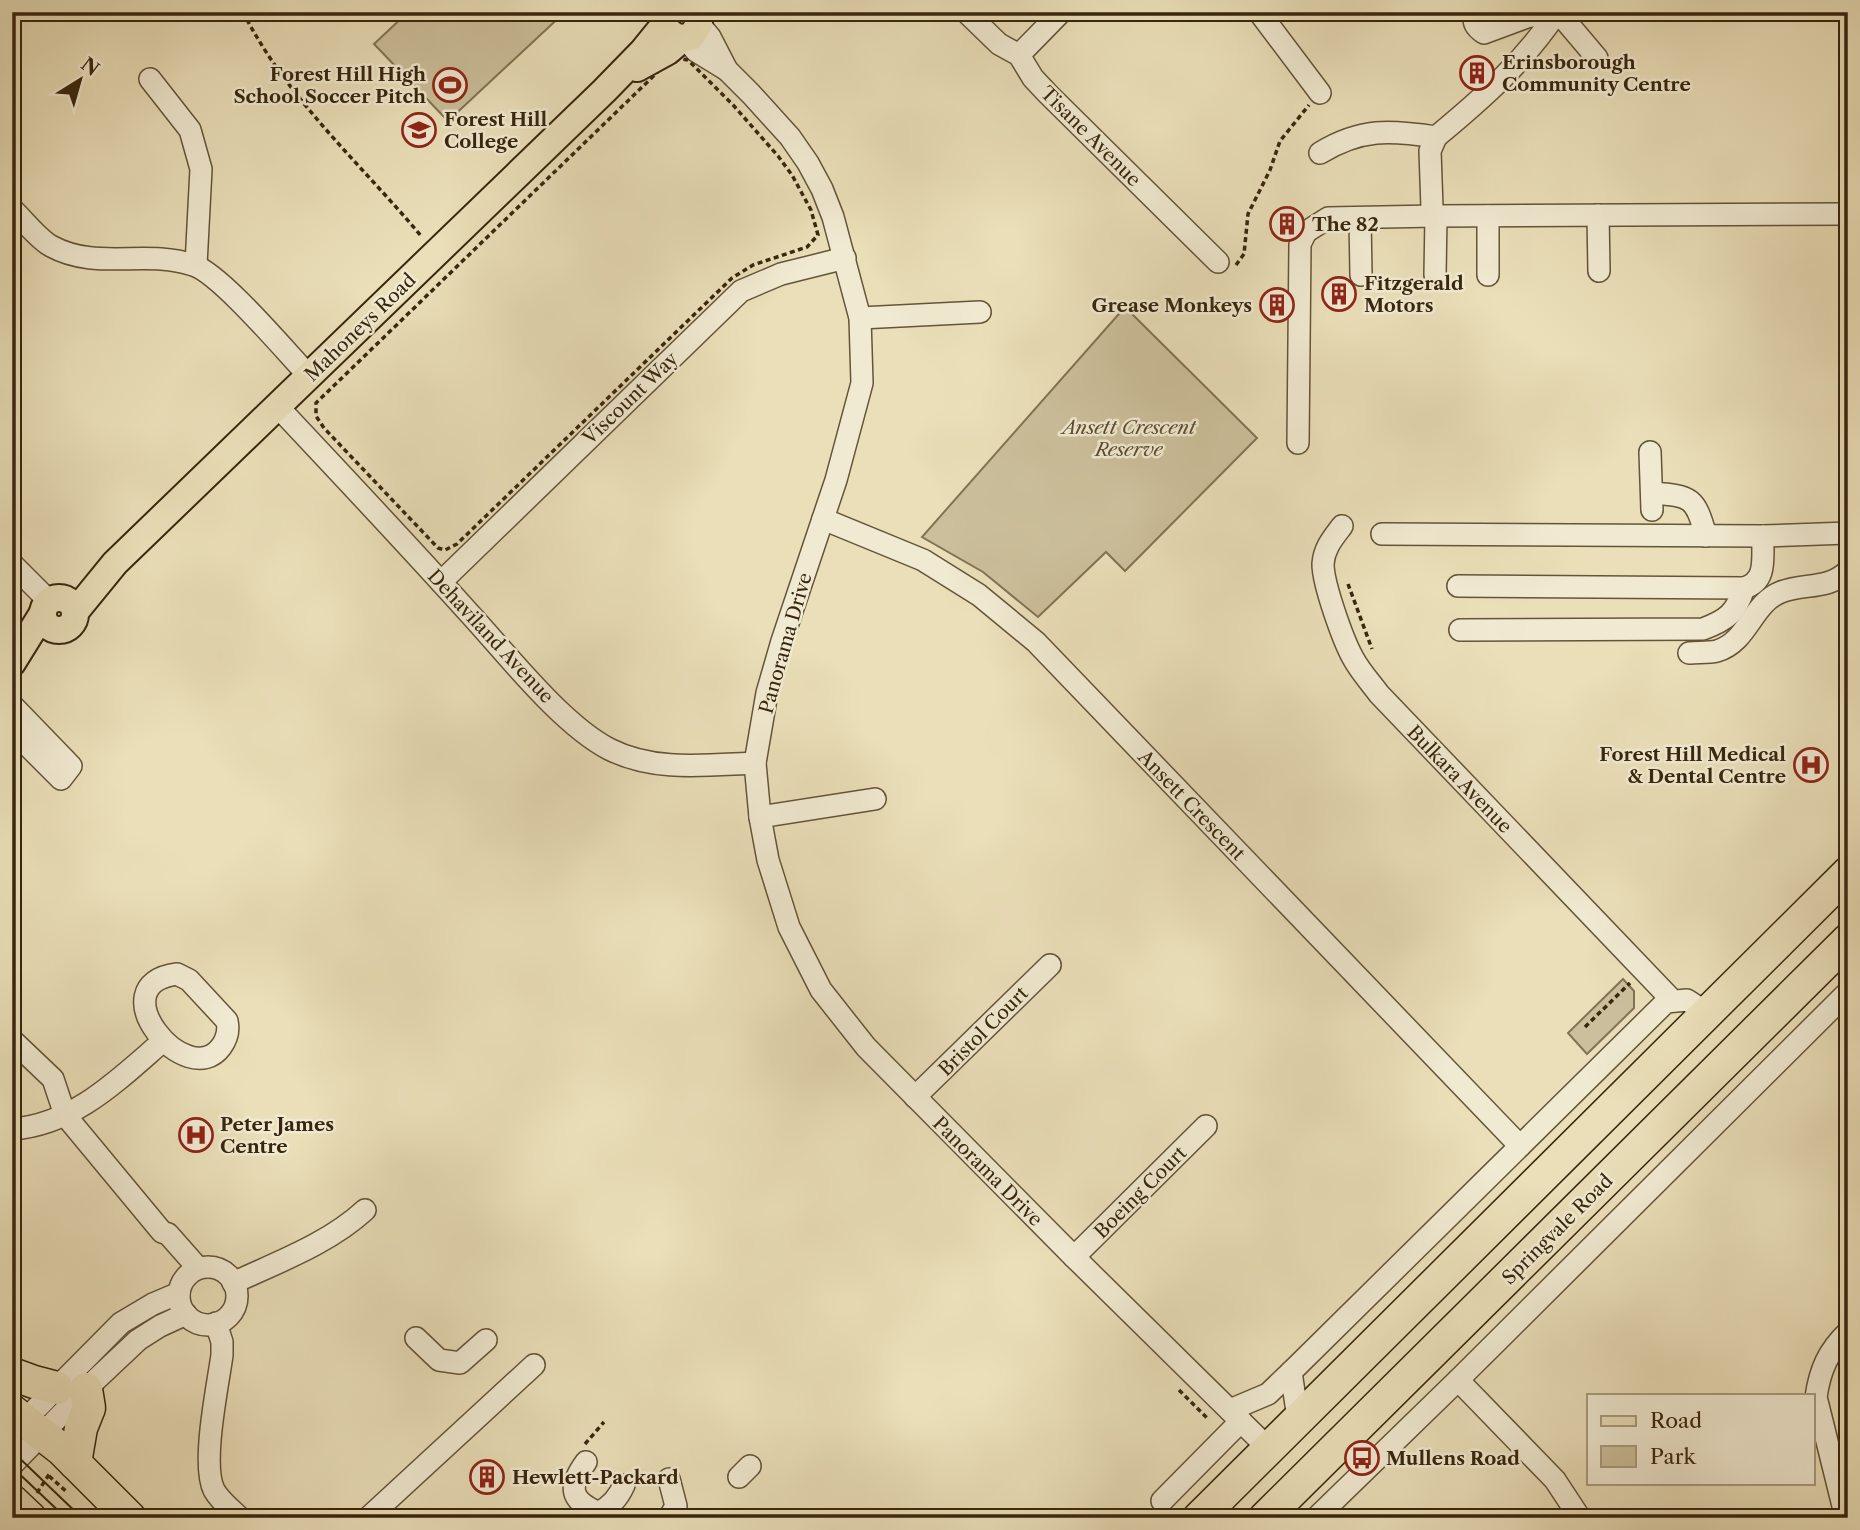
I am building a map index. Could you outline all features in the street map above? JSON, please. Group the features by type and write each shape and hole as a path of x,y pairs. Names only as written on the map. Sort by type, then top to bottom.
{"highway":[{"path":"1199,1518 1848,873"},
{"name":"Springvale Road","path":"1265,1518 1848,940"},
{"path":"12,1374 34,1382 71,1388 89,1408 81,1428 75,1463"},
{"path":"23,1425 75,1463 130,1518"}],"main road":[{"name":"Mahoneys Road","path":"12,664 56,611 115,563 604,91 650,59 668,51 688,23"}],"street":[{"name":"Tisane Avenue","path":"966,12 999,44 1018,55 1033,78 1048,94 1218,262"},
{"path":"1018,55 1061,12"},
{"path":"1259,12 1320,93"},
{"path":"1474,12 1473,22 1476,28 1484,33 1527,17 1556,12"},
{"path":"1556,12 1597,58"},
{"path":"1435,275 1436,216 1432,208 1430,150 1436,137 1471,109 1512,70 1539,39 1556,12"},
{"name":"Panorama Drive","path":"688,23 710,37 727,70 783,129 808,163 822,188 845,258 860,318 862,383 836,480 767,693 755,763 760,817 768,860 789,927 821,990 866,1047 1268,1448"},
{"path":"150,79 190,130 201,169 196,265"},
{"path":"1320,153 1338,142 1360,134 1394,131 1436,137"},
{"path":"12,209 50,246 73,254 98,260 159,257 196,265 225,287 309,376"},
{"path":"1298,443 1300,244 1306,232 1328,218 1848,214"},
{"path":"1598,215 1599,271"},
{"path":"1488,216 1488,275"},
{"path":"1360,218 1361,275"},
{"name":"Viscount Way","path":"441,582 741,291 781,274 845,258"},
{"path":"860,318 980,312"},
{"name":"Dehaviland Avenue","path":"278,407 563,714 585,733 609,749 637,760 668,766 755,763"},
{"path":"1650,452 1652,502 1680,495 1691,500 1700,514 1706,536"},
{"name":"Ansett Crescent","path":"823,519 923,560 979,595 1035,642 1520,1146"},
{"name":"Bulkara Avenue","path":"1342,526 1327,545 1323,563 1325,581 1352,656 1364,674 1379,694 1671,1000"},
{"path":"1382,534 1763,536 1848,533"},
{"path":"1458,586 1744,588 1754,585 1762,575 1763,536"},
{"path":"12,564 56,611"},
{"path":"1689,653 1714,652 1728,646 1740,636 1769,599 1781,592 1824,585 1840,579 1848,571"},
{"path":"1460,630 1703,629 1720,623 1734,611 1744,588"},
{"path":"12,705 71,766 61,779 12,730"},
{"path":"760,817 876,799"},
{"name":"Bristol Court","path":"915,1097 1050,965"},
{"name":"Springvale Road","path":"1317,1518 1848,992"},
{"path":"1162,1501 1236,1416 1268,1394 1291,1373 1661,1006 1671,1000 1687,1000 1707,1013"},
{"path":"12,1040 53,1079 65,1115 162,1232 159,1238 188,1279"},
{"path":"12,1129 45,1123 65,1115 109,1088 163,1041"},
{"name":"Boeing Court","path":"1074,1257 1206,1126"},
{"path":"233,1283 309,1247 349,1224 365,1210"},
{"path":"23,1425 71,1388 121,1323 188,1279 215,1268 229,1276 236,1296 233,1310 216,1323 203,1324 186,1314 179,1301 188,1279"},
{"path":"12,1465 23,1425 138,1340 186,1314"},
{"path":"216,1323 222,1342 222,1355 211,1434 210,1478 220,1499 240,1518"},
{"path":"1846,1518 1816,1397 1818,1380 1829,1352 1848,1332"},
{"path":"416,1338 439,1360 460,1363 486,1340"},
{"path":"368,1518 534,1365"},
{"path":"1291,1373 1298,1418"},
{"path":"1458,1380 1555,1480 1580,1518"},
{"path":"582,1458 573,1486 579,1500 590,1510 603,1515 618,1498 624,1485"},
{"path":"669,1479 676,1506 669,1518"}],"path":[{"path":"243,12 260,44 284,78 323,126 411,221 436,253"},
{"path":"675,58 688,60 743,115 778,156 811,210 818,235 807,247 753,265 732,278 457,544 445,550 431,543 324,428 316,416 316,403 668,62 675,58"},
{"path":"1218,262 1227,267 1235,266 1241,261 1248,214 1280,141 1320,93"},
{"path":"1346,581 1374,654"},
{"path":"1585,1027 1630,983"},
{"path":"582,1458 604,1422"},
{"path":"26,1504 49,1476 74,1498"}],"green space":[{"name":"Forest Hill High School Soccer Pitch","path":"408,12 565,12 448,121 374,44"},
{"name":"Ansett Crescent Reserve","path":"1125,307 1257,438 1125,571 1106,552 1038,617 983,572 922,537"},
{"path":"1623,979 1634,991 1634,1008 1587,1054 1568,1033"}],"tram line":[{"path":"12,1451 82,1518"},
{"path":"12,1467 66,1518"}],"place":[{"name":"Erinsborough Community Centre","path":"1477,73"},
{"name":"Forest Hill High School Soccer Pitch","path":"450,85"},
{"name":"Forest Hill College","path":"419,130"},
{"name":"The 82","path":"1287,224"},
{"name":"Fitzgerald Motors","path":"1339,294"},
{"name":"Grease Monkeys","path":"1277,305"},
{"name":"Forest Hill Medical & Dental Centre","path":"1811,765"},
{"name":"Peter James Centre","path":"196,1135"},
{"name":"Mullens Road","path":"1362,1458"},
{"name":"Hewlett-Packard","path":"487,1477"}]}
